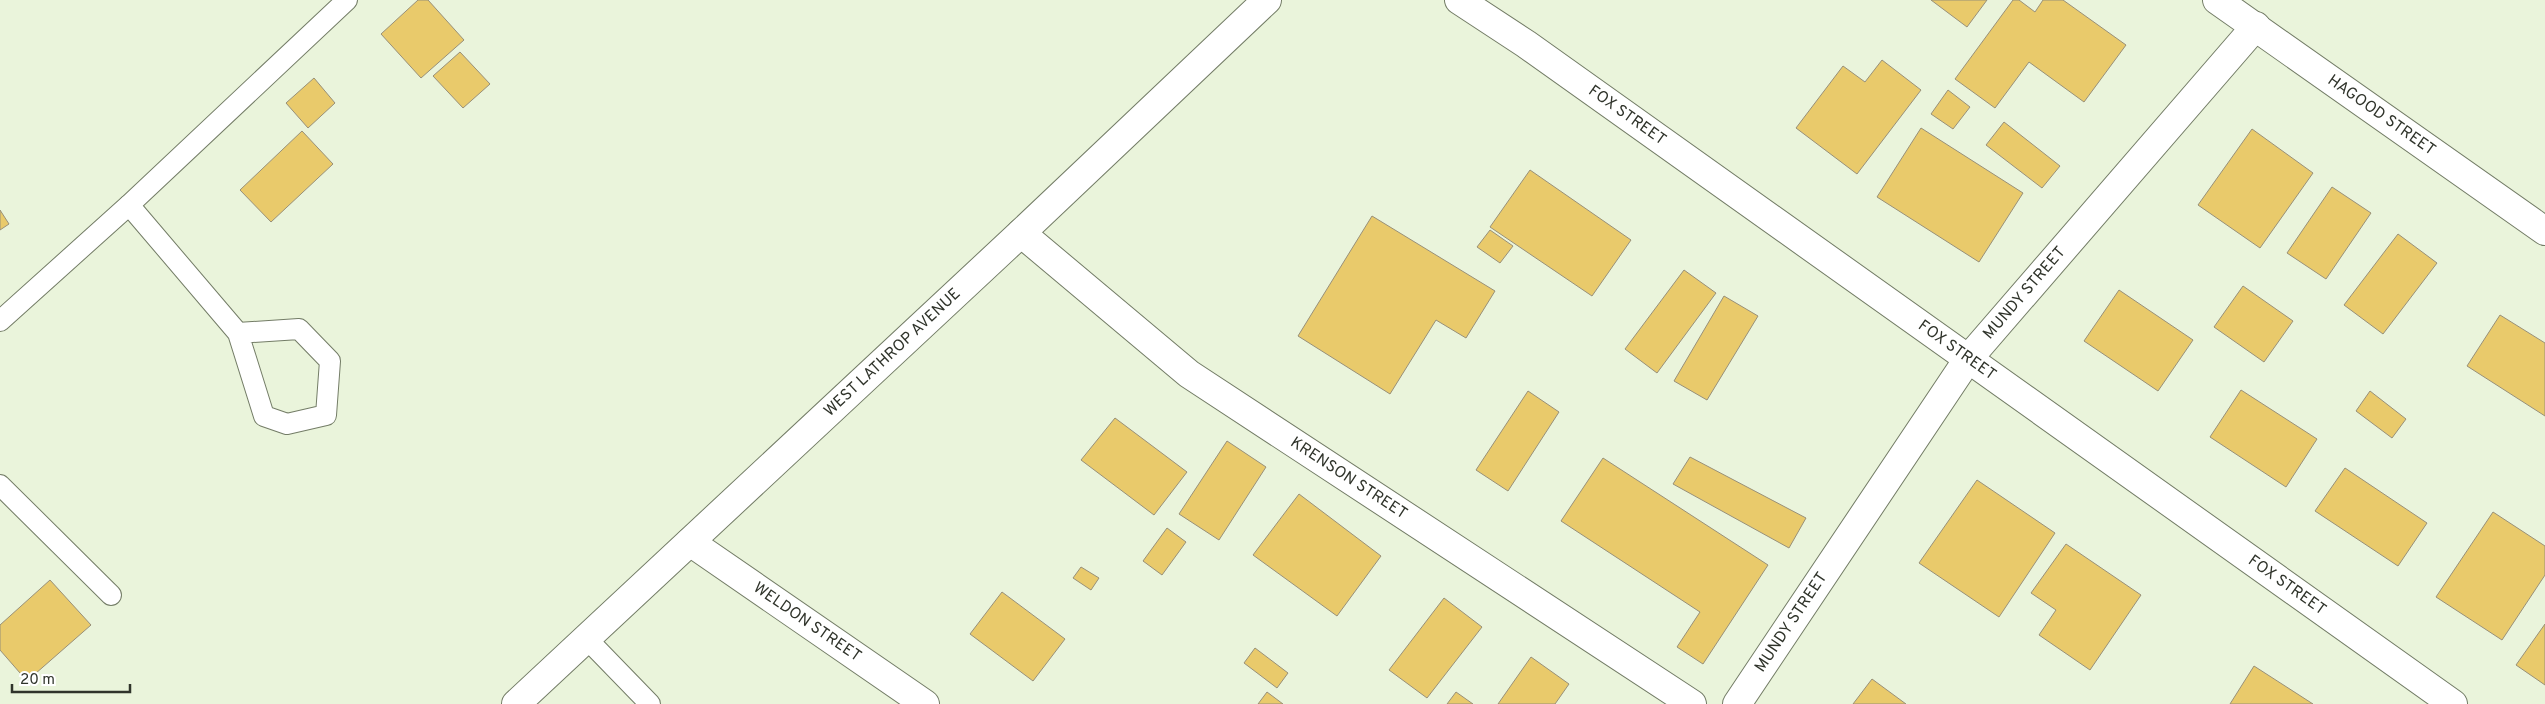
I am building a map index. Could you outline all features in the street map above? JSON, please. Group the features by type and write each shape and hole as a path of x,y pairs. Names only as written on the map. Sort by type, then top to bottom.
{"street":[{"name":"WEST LATHROP AVENUE","path":"516,704 1021,233 1267,0"},
{"name":"FOX STREET","path":"1459,0 1534,50 2452,704"},
{"name":"HAGOOD STREET","path":"2217,0 2545,231"},
{"name":"MUNDY STREET","path":"1737,704 1968,359 2256,26"},
{"name":"KRENSON STREET","path":"1021,233 1189,374 1692,704"},
{"name":"WELDON STREET","path":"690,542 925,704"}],"lane":[{"path":"0,321 129,205 347,0"},
{"path":"129,205 238,333 264,416 287,424 326,415 330,361 299,328 238,333"},
{"path":"0,485 111,595"},
{"path":"586,638 650,704"}],"building":[{"path":"418,0 428,0 464,40 421,78 381,34"},
{"path":"1931,0 1987,0 1967,27"},
{"path":"2013,0 2019,0 2035,12 2043,0 2063,0 2126,45 2084,102 2029,62 1995,108 1955,79"},
{"path":"460,52 490,84 463,108 433,76"},
{"path":"1882,60 1921,90 1857,174 1796,128 1843,66 1865,82"},
{"path":"314,78 335,103 308,128 286,103"},
{"path":"1948,90 1970,107 1953,129 1931,114"},
{"path":"2004,122 2060,166 2042,188 1986,145"},
{"path":"1921,128 2023,193 1979,262 1877,197"},
{"path":"2252,129 2313,173 2260,248 2198,205"},
{"path":"302,131 333,164 271,222 240,190"},
{"path":"1530,170 1631,240 1592,296 1490,227"},
{"path":"2332,187 2371,213 2326,279 2287,253"},
{"path":"0,210 9,224 0,230"},
{"path":"1372,216 1495,291 1466,338 1436,320 1390,394 1298,336"},
{"path":"1490,230 1513,246 1500,263 1477,247"},
{"path":"2398,234 2437,263 2383,334 2344,305"},
{"path":"1684,270 1716,293 1657,373 1625,349"},
{"path":"2243,286 2293,321 2264,362 2214,327"},
{"path":"2119,290 2193,340 2158,391 2084,341"},
{"path":"1724,296 1758,316 1707,400 1674,381"},
{"path":"2500,315 2545,343 2545,416 2467,366"},
{"path":"2241,390 2317,439 2286,487 2210,437"},
{"path":"1528,391 1559,412 1508,491 1476,470"},
{"path":"2370,391 2406,419 2392,438 2356,411"},
{"path":"1115,418 1187,472 1154,515 1081,460"},
{"path":"1227,441 1266,467 1219,540 1179,514"},
{"path":"1690,457 1806,518 1789,548 1673,484"},
{"path":"1603,458 1768,565 1703,664 1677,647 1700,612 1561,521"},
{"path":"2345,468 2427,523 2398,566 2315,511"},
{"path":"1977,480 2055,533 1999,617 1919,563"},
{"path":"1299,494 1381,556 1337,616 1253,555"},
{"path":"2493,512 2545,546 2545,575 2502,640 2436,597"},
{"path":"1167,528 1186,542 1162,575 1143,561"},
{"path":"2066,544 2141,595 2090,670 2039,635 2056,610 2031,593"},
{"path":"1081,567 1099,578 1091,590 1073,578"},
{"path":"50,580 91,625 27,681 0,650 0,625"},
{"path":"1002,592 1065,639 1033,681 970,634"},
{"path":"1444,598 1482,627 1427,698 1389,670"},
{"path":"2545,624 2545,685 2516,665"},
{"path":"1255,648 1288,673 1277,688 1244,663"},
{"path":"1531,657 1569,684 1555,704 1498,704"},
{"path":"2254,666 2313,704 2230,704"},
{"path":"1872,679 1906,704 1853,704"},
{"path":"1267,692 1283,704 1258,704"},
{"path":"1456,692 1473,704 1447,704"}]}
